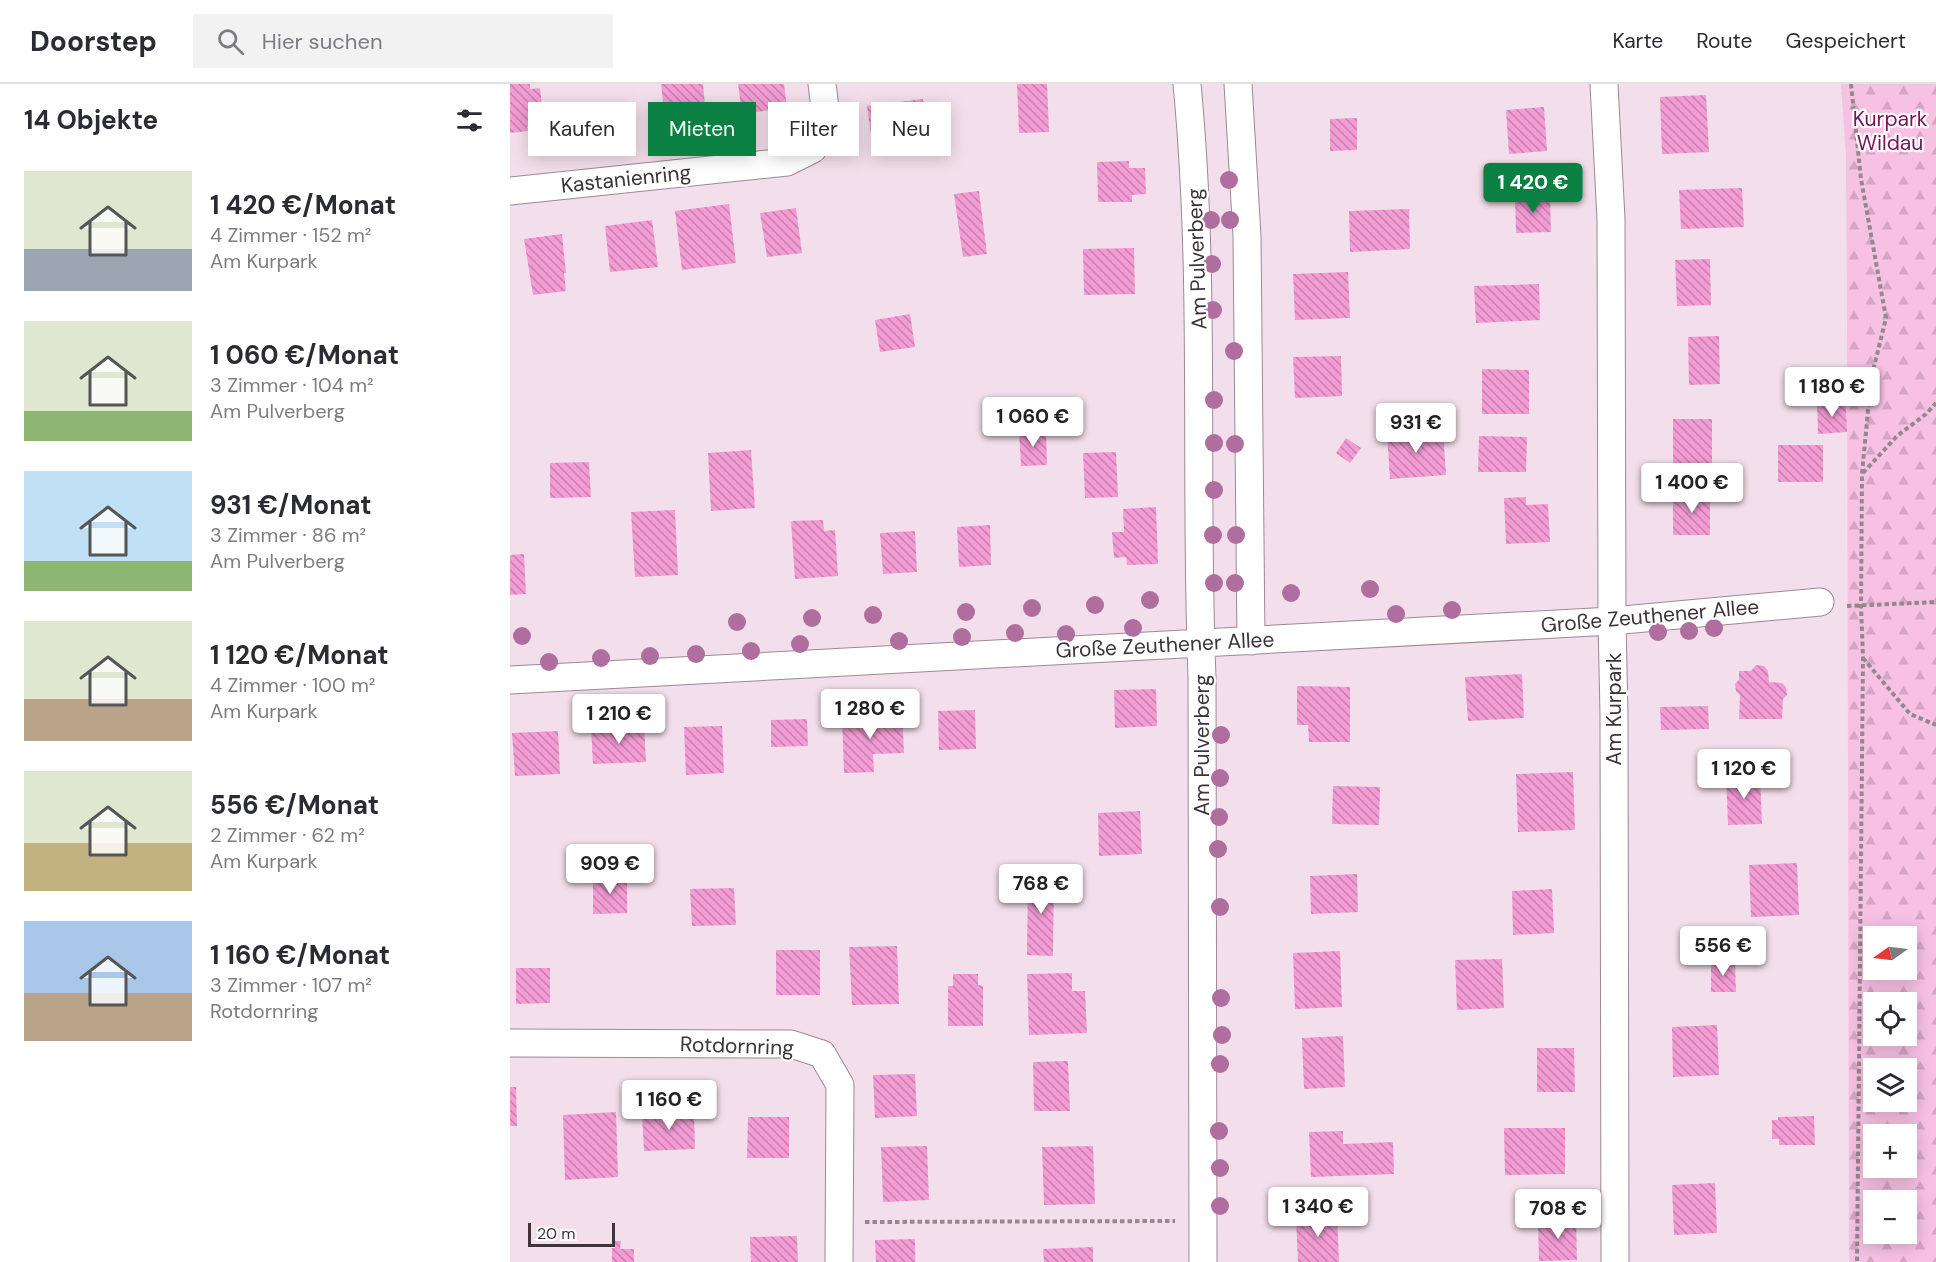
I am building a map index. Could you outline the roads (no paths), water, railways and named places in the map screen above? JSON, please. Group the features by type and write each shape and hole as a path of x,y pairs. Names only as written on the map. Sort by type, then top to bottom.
{"street":[{"name":"Kastanienring","path":"510,191 787,162 813,149 827,124 822,84"},
{"name":"Am Pulverberg","path":"1188,84 1198,240 1203,677 1203,1262"},
{"path":"1238,84 1247,237 1251,641"},
{"name":"Am Kurpark","path":"1604,84 1611,219 1615,1262"},
{"name":"Große Zeuthener Allee","path":"510,680 1612,621 1820,602"},
{"name":"Rotdornring","path":"510,1043 791,1044 822,1054 840,1085 839,1262"}],"park label":[{"name":"Kurpark Wildau","path":"1890,131"}]}
